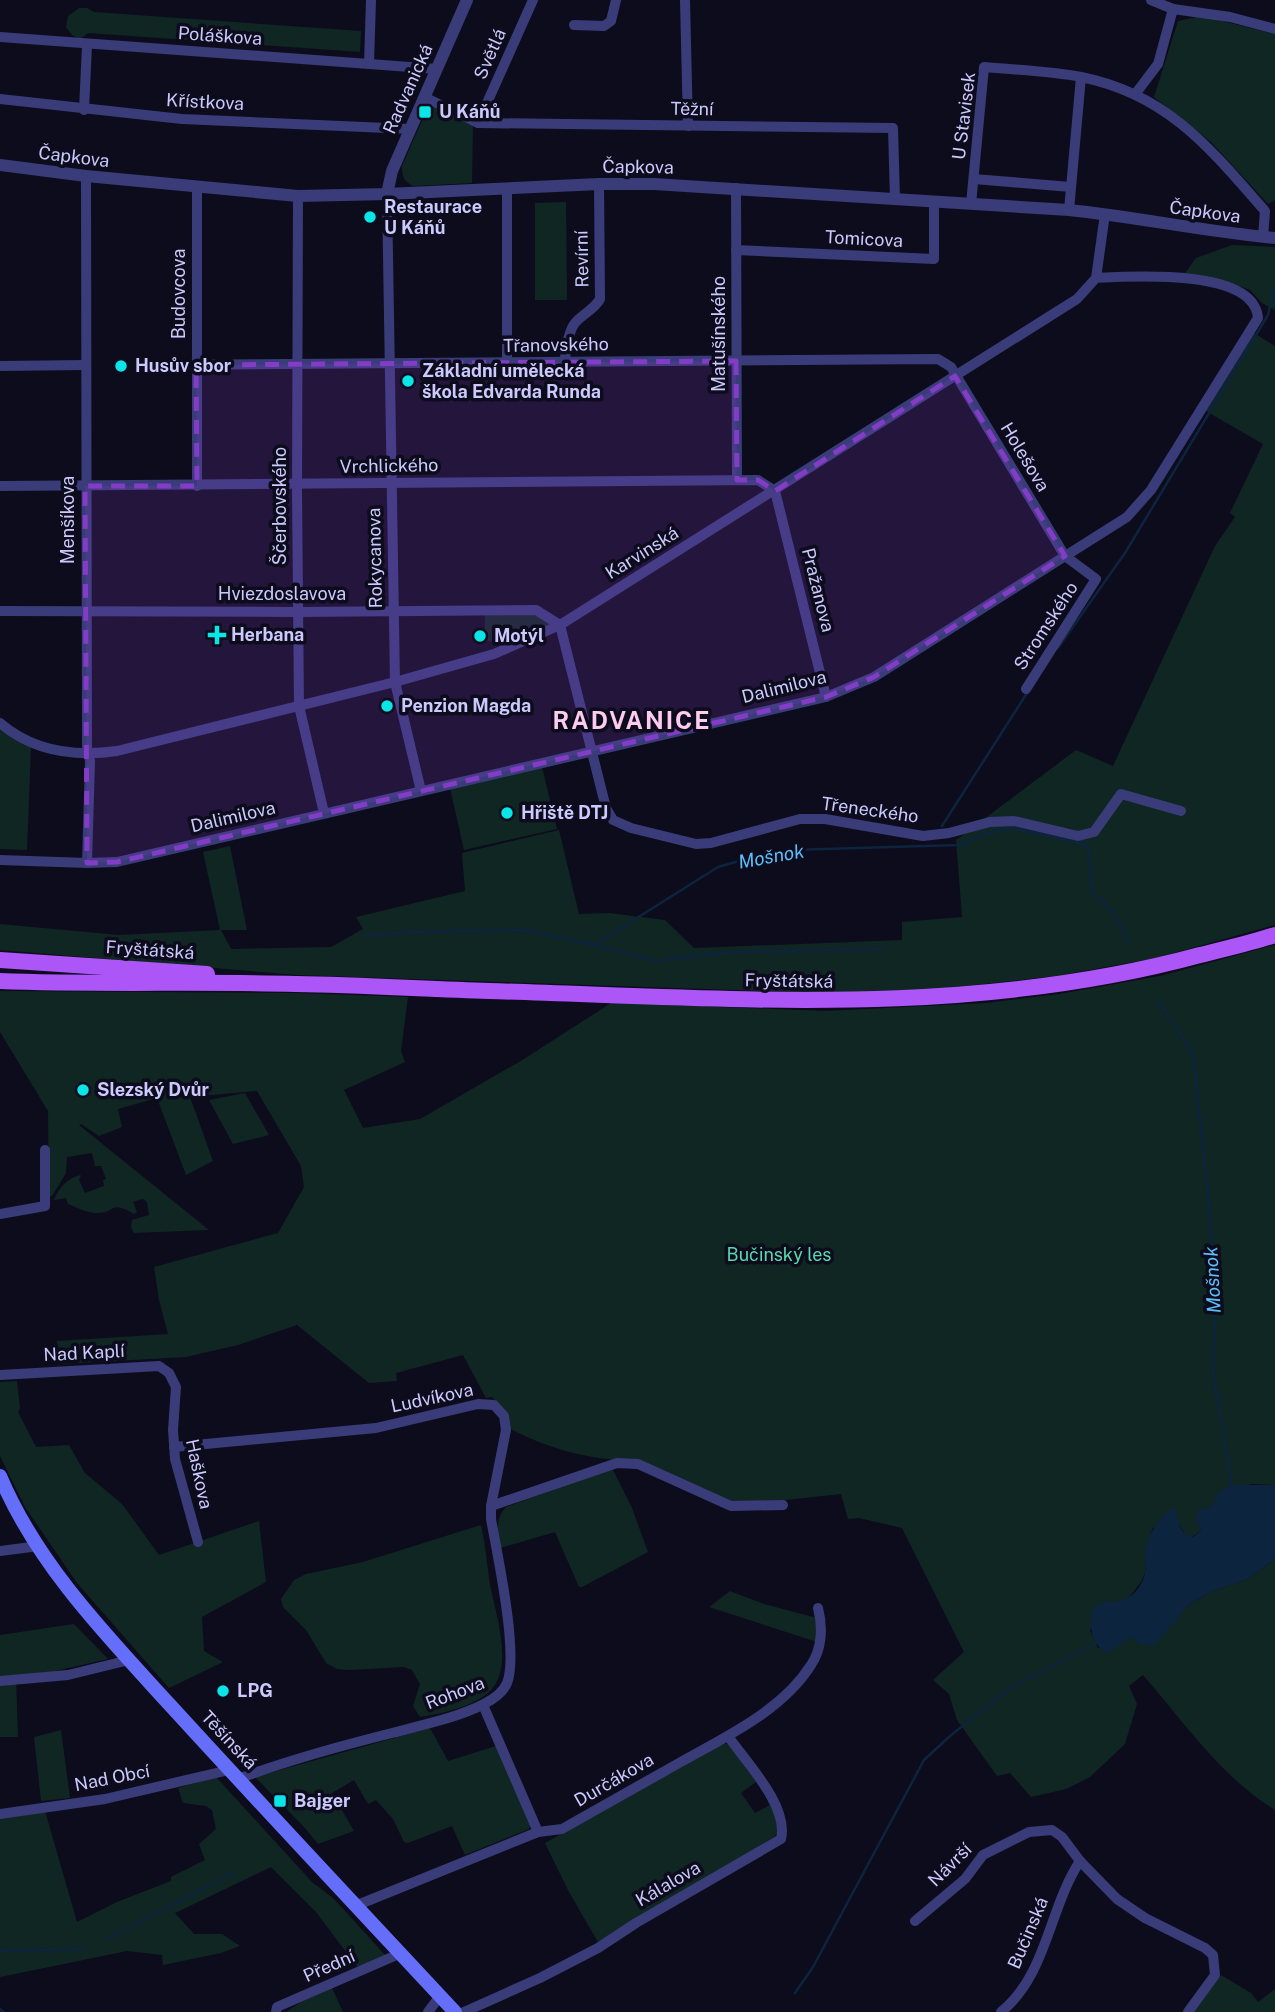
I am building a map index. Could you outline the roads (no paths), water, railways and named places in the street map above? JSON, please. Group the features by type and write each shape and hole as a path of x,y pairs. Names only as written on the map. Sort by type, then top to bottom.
{"main road":[{"name":"Fryštátská","path":"0,981 69,984 296,984 826,1002 938,998 997,993 1108,977 1158,967 1275,935"},
{"name":"Fryštátská","path":"0,960 176,971 296,984"},
{"name":"Těšínská","path":"0,1476 27,1528 77,1600 129,1660 455,2012"}],"street":[{"path":"369,64 371,0"},
{"name":"Radvanická","path":"387,194 392,171 467,0"},
{"name":"Světlá","path":"478,123 533,0"},
{"path":"573,25 604,26 611,21 616,0"},
{"path":"685,0 688,126"},
{"path":"1150,0 1173,9 1230,17 1275,29"},
{"path":"1136,93 1158,64 1173,9"},
{"name":"Poláškova","path":"0,37 437,69"},
{"path":"85,110 87,45"},
{"name":"U Stavisek","path":"971,204 984,67 1081,77 1136,93 1207,145 1270,208 1269,238"},
{"path":"1069,210 1081,77"},
{"name":"Těžní","path":"424,97 478,123 893,128 895,200"},
{"name":"Křístkova","path":"0,99 182,119 410,130"},
{"name":"Čapkova","path":"0,166 298,195 387,194 599,184 736,188 1069,210 1202,231 1269,238"},
{"name":"Menšíkova","path":"86,176 85,486 89,755 87,863"},
{"name":"U Stavisek","path":"974,179 1071,187"},
{"name":"Revírní","path":"564,363 576,321 600,299 599,184"},
{"name":"Budovcova","path":"197,187 197,485"},
{"path":"507,188 507,363"},
{"name":"Matušínského","path":"736,188 737,480"},
{"name":"Rokycanova","path":"387,194 395,682 421,791"},
{"name":"Ščerbovského","path":"298,195 299,706 324,813"},
{"name":"Tomicova","path":"736,250 934,259 934,202"},
{"path":"1096,278 1105,214"},
{"name":"Dalimilova","path":"0,860 117,862 826,697 874,677 1127,517 1151,490 1258,318 1257,308 1250,299 1220,284 1173,276 1096,278"},
{"name":"Karvinská","path":"0,723 37,746 89,755 117,751 299,706 494,654 560,625 775,491 1077,299 1096,278"},
{"name":"Třanovského","path":"149,365 938,359 949,365 955,376"},
{"path":"0,366 85,365"},
{"name":"Holešova","path":"955,376 1065,556"},
{"name":"Vrchlického","path":"0,486 758,480 775,491"},
{"name":"Pražanova","path":"775,491 826,697"},
{"name":"Stromského","path":"1026,689 1096,579 1065,556"},
{"name":"Hviezdoslavova","path":"0,611 536,610 560,625"},
{"name":"Třeneckého","path":"560,625 606,808 613,820 631,828 696,844 711,843 800,819 825,819 923,836 990,822 1014,821 1079,836 1094,832 1121,794 1181,811"},
{"path":"0,1214 45,1206 45,1150"},
{"name":"Nad Kaplí","path":"0,1375 159,1366 169,1373"},
{"name":"Haškova","path":"169,1373 176,1387 174,1447 187,1508 198,1542"},
{"name":"Ludvíkova","path":"174,1447 376,1428 478,1404 494,1405 504,1416 506,1430 491,1506"},
{"path":"491,1506 617,1463 638,1464 730,1506 783,1505"},
{"name":"Rohova","path":"234,1774 425,1724 483,1705 500,1694 508,1682 510,1668 509,1627 491,1506"},
{"path":"0,1551 39,1546"},
{"name":"Durčákova","path":"355,1906 538,1832 562,1829 728,1735 771,1707 795,1686 813,1663 820,1643 822,1622 818,1608"},
{"path":"0,1681 68,1675 129,1660"},
{"path":"483,1705 538,1832"},
{"name":"Kálalova","path":"464,2012 598,1948 781,1839 783,1829 775,1802 728,1735"},
{"name":"Nad Obcí","path":"0,1814 105,1799 234,1774"},
{"name":"Návrší","path":"915,1921 965,1879 983,1855 1029,1832 1052,1830 1062,1837 1080,1861"},
{"path":"1080,1861 1117,1899 1145,1918 1205,1948 1213,1955 1215,1976 1188,2012"},
{"name":"Bučinská","path":"1001,2012 1024,1987 1080,1861"},
{"name":"Přední","path":"276,2012 277,2007 400,1954"},
{"path":"428,2012 440,1996"}],"water":[{"path":"1231,1485 1275,1485 1275,1559 1246,1580 1210,1592 1188,1605 1155,1645 1142,1645 1131,1637 1107,1653 1101,1649 1092,1635 1092,1610 1105,1601 1119,1601 1136,1592 1145,1573 1146,1546 1162,1517 1169,1509 1176,1508 1182,1529 1193,1537 1202,1530 1196,1523 1197,1510 1211,1508 1220,1491"}],"waterway":[{"path":"1058,648 1125,553 1268,315 1274,289"},
{"path":"942,826 1027,693"},
{"name":"Mošnok","path":"365,936 409,932 526,930 594,945 718,867 757,856 789,850 960,845 984,834 1011,828 1084,844 1089,851 1092,892 1113,911 1129,943"},
{"path":"594,945 656,961 731,952 882,949"},
{"name":"Mošnok","path":"1157,1000 1193,1053 1216,1301 1213,1373 1231,1479 1230,1489"},
{"path":"795,1993 813,1967 924,1760 1012,1687 1096,1643"},
{"path":"107,1939 234,1872"},
{"path":"0,1951 85,1949"},
{"path":"0,2009 3,2012"}],"place":[{"name":"U Káňů","path":"425,112"},
{"name":"Restaurace U Káňů","path":"370,217"},
{"name":"Husův sbor","path":"121,366"},
{"name":"Základní umělecká škola Edvarda Runda","path":"408,381"},
{"name":"Herbana","path":"217,635"},
{"name":"Motýl","path":"480,636"},
{"name":"Penzion Magda","path":"387,706"},
{"name":"Hřiště DTJ","path":"507,813"},
{"name":"Slezský Dvůr","path":"83,1090"},
{"name":"LPG","path":"223,1691"},
{"name":"Bajger","path":"280,1801"}],"district":[{"name":"RADVANICE","path":"632,721"}],"park label":[{"name":"Bučinský les","path":"779,1255"}]}
